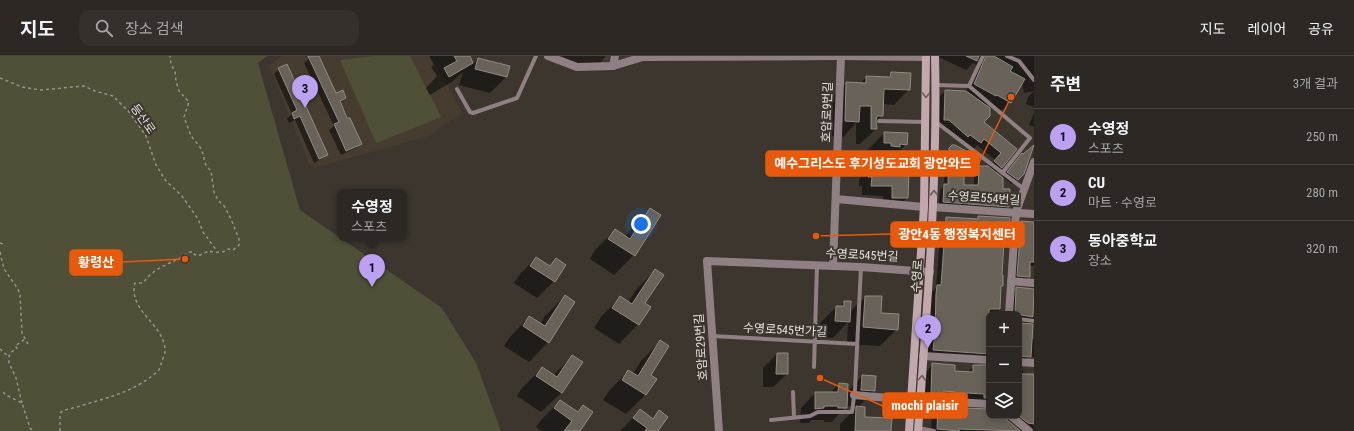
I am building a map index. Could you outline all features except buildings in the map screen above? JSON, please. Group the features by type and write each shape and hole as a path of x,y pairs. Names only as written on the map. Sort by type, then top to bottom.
{"main road":[{"name":"수영로","path":"918,429 930,272 933,207 936,122 935,56"},
{"name":"수영로","path":"909,431 924,207 926,57"}],"street":[{"path":"548,56 577,68 613,66 643,57 926,57"},
{"path":"613,66 615,56"},
{"name":"호암로9번길","path":"833,266 841,56"},
{"path":"1010,311 1016,212 1034,162"},
{"path":"836,199 924,207"},
{"name":"수영로554번길","path":"933,207 1034,214"},
{"name":"수영로545번길","path":"707,261 861,267 920,270 930,272"},
{"name":"호암로29번길","path":"707,261 719,431"},
{"path":"1011,281 1034,283"},
{"path":"923,356 986,360"},
{"path":"1022,362 1034,363"},
{"path":"854,395 911,400"},
{"path":"920,400 986,404"},
{"path":"1015,419 1029,431"}],"lane":[{"path":"457,89 470,112 473,113 517,98 536,56"},
{"path":"969,86 983,56"},
{"path":"1007,56 1019,62 1034,80"},
{"path":"936,85 969,86 1032,139 1003,172"},
{"path":"879,120 926,122"},
{"path":"936,122 1024,189"},
{"name":"수영로545번길","path":"814,367 816,342 817,265"},
{"path":"771,420 810,416 818,412 852,412 861,267"},
{"path":"1022,320 1034,321"},
{"name":"수영로545번가길","path":"712,336 857,344"},
{"path":"793,392 794,418"},
{"path":"918,429 934,431"}],"path":[{"path":"60,431 60,413 64,410 115,396 142,384 159,370 166,351 163,340 158,329 138,306 134,294 135,283 143,283 157,268 182,257 189,252 193,252 198,256 209,251 224,252 228,249 234,250 239,245 239,239 225,208 214,192 211,171 204,161 204,156 200,147 191,136 184,117 189,102 180,91 176,81 175,72 171,64 170,56"},
{"name":"등산로","path":"0,78 22,87 41,90 84,86 113,96 130,112 146,136 156,165 166,181 182,196 198,219 203,232 217,252"},
{"path":"0,243 6,245"},
{"path":"0,252 4,269 18,289 20,295 22,333 29,346"},
{"path":"8,357 16,348 15,346 25,339"},
{"path":"0,350 8,357 9,363 16,378 30,428 33,431"},
{"path":"3,392 22,403"}],"shaded area":[{"path":"282,56 430,56 463,113 426,137 317,167 309,164 269,66"},
{"path":"555,56 610,56 608,60 577,64"}],"green space":[{"path":"0,56 267,56 258,63 300,210 337,236 337,241 345,241 442,308 476,363 501,431 0,431"},
{"path":"375,56 410,56 441,117 376,143 340,60"}],"place":[{"name":"예수그리스도 후기성도교회 광안와드","path":"1011,97"},
{"name":"동아중학교","path":"305,108"},
{"name":"광안4동 행정복지센터","path":"816,236"},
{"name":"황령산","path":"185,259"},
{"name":"수영정","path":"372,287"},
{"name":"CU","path":"928,348"},
{"name":"mochi plaisir","path":"820,378"}]}
